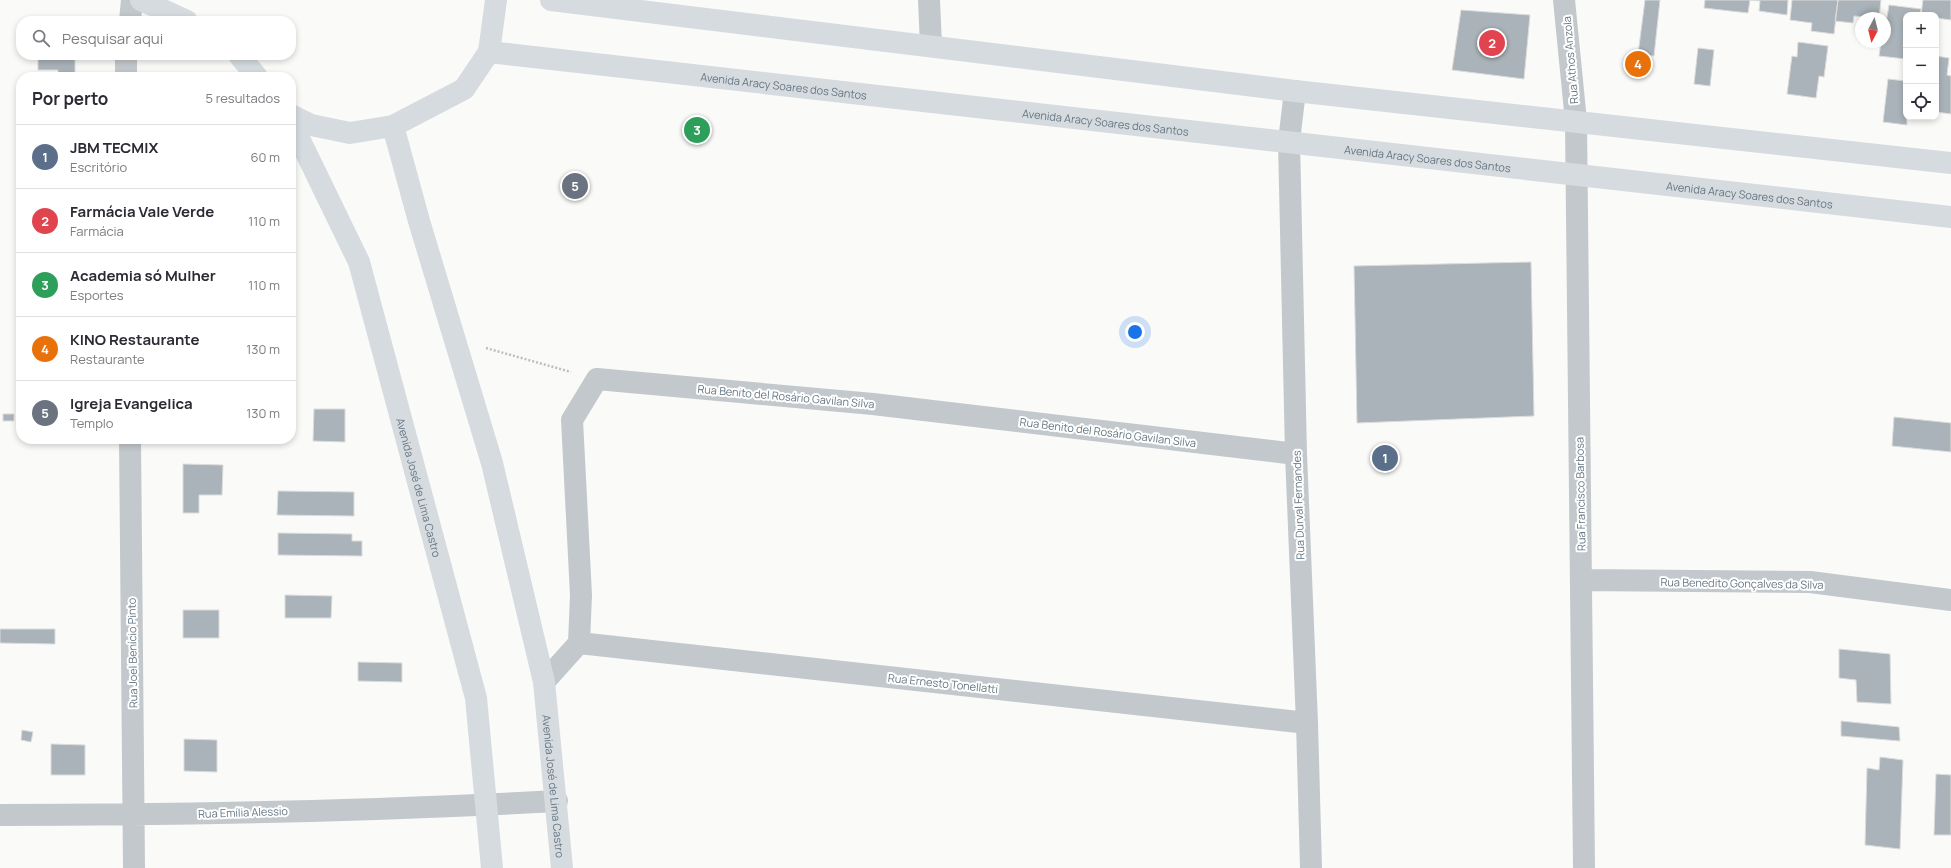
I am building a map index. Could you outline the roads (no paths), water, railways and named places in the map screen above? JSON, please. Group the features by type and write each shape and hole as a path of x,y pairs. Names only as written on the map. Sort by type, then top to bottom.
{"main road":[{"path":"141,0 176,16"},
{"path":"296,118 311,125 350,133 393,126 464,89 489,52 496,0"},
{"path":"551,0 1295,91 1951,162"},
{"name":"Avenida Aracy Soares dos Santos","path":"489,52 1289,141 1951,217"},
{"path":"243,60 253,72"},
{"name":"Avenida José de Lima Castro","path":"393,126 417,214 492,463 544,682 557,801 562,868"},
{"name":"Avenida José de Lima Castro","path":"296,132 359,262 476,698 492,868"}],"street":[{"path":"130,16 132,0"},
{"path":"929,0 931,46"},
{"name":"Rua Athos Anzola","path":"1564,0 1576,121"},
{"path":"126,60 126,72"},
{"name":"Rua Durval Fernandes","path":"1295,91 1289,141 1296,454 1308,723 1311,868"},
{"name":"Rua Francisco Barbosa","path":"1576,121 1584,868"},
{"name":"Rua Benito del Rosário Gavilan Silva","path":"579,642 581,595 572,420 597,379 873,404 1296,454"},
{"name":"Rua Joel Benício Pinto","path":"130,444 134,868"},
{"name":"Rua Benedito Gonçalves da Silva","path":"1581,580 1810,582 1951,600"},
{"path":"544,682 579,642"},
{"name":"Rua Ernesto Tonellatti","path":"579,642 1308,723"},
{"name":"Rua Emília Alessio","path":"0,815 134,815 486,805 557,801"}],"place":[{"name":"Farmácia Vale Verde","path":"1492,43"},
{"name":"KINO Restaurante","path":"1638,64"},
{"name":"Academia só Mulher","path":"697,130"},
{"name":"Igreja Evangelica","path":"575,186"},
{"name":"JBM TECMIX","path":"1385,458"}]}
